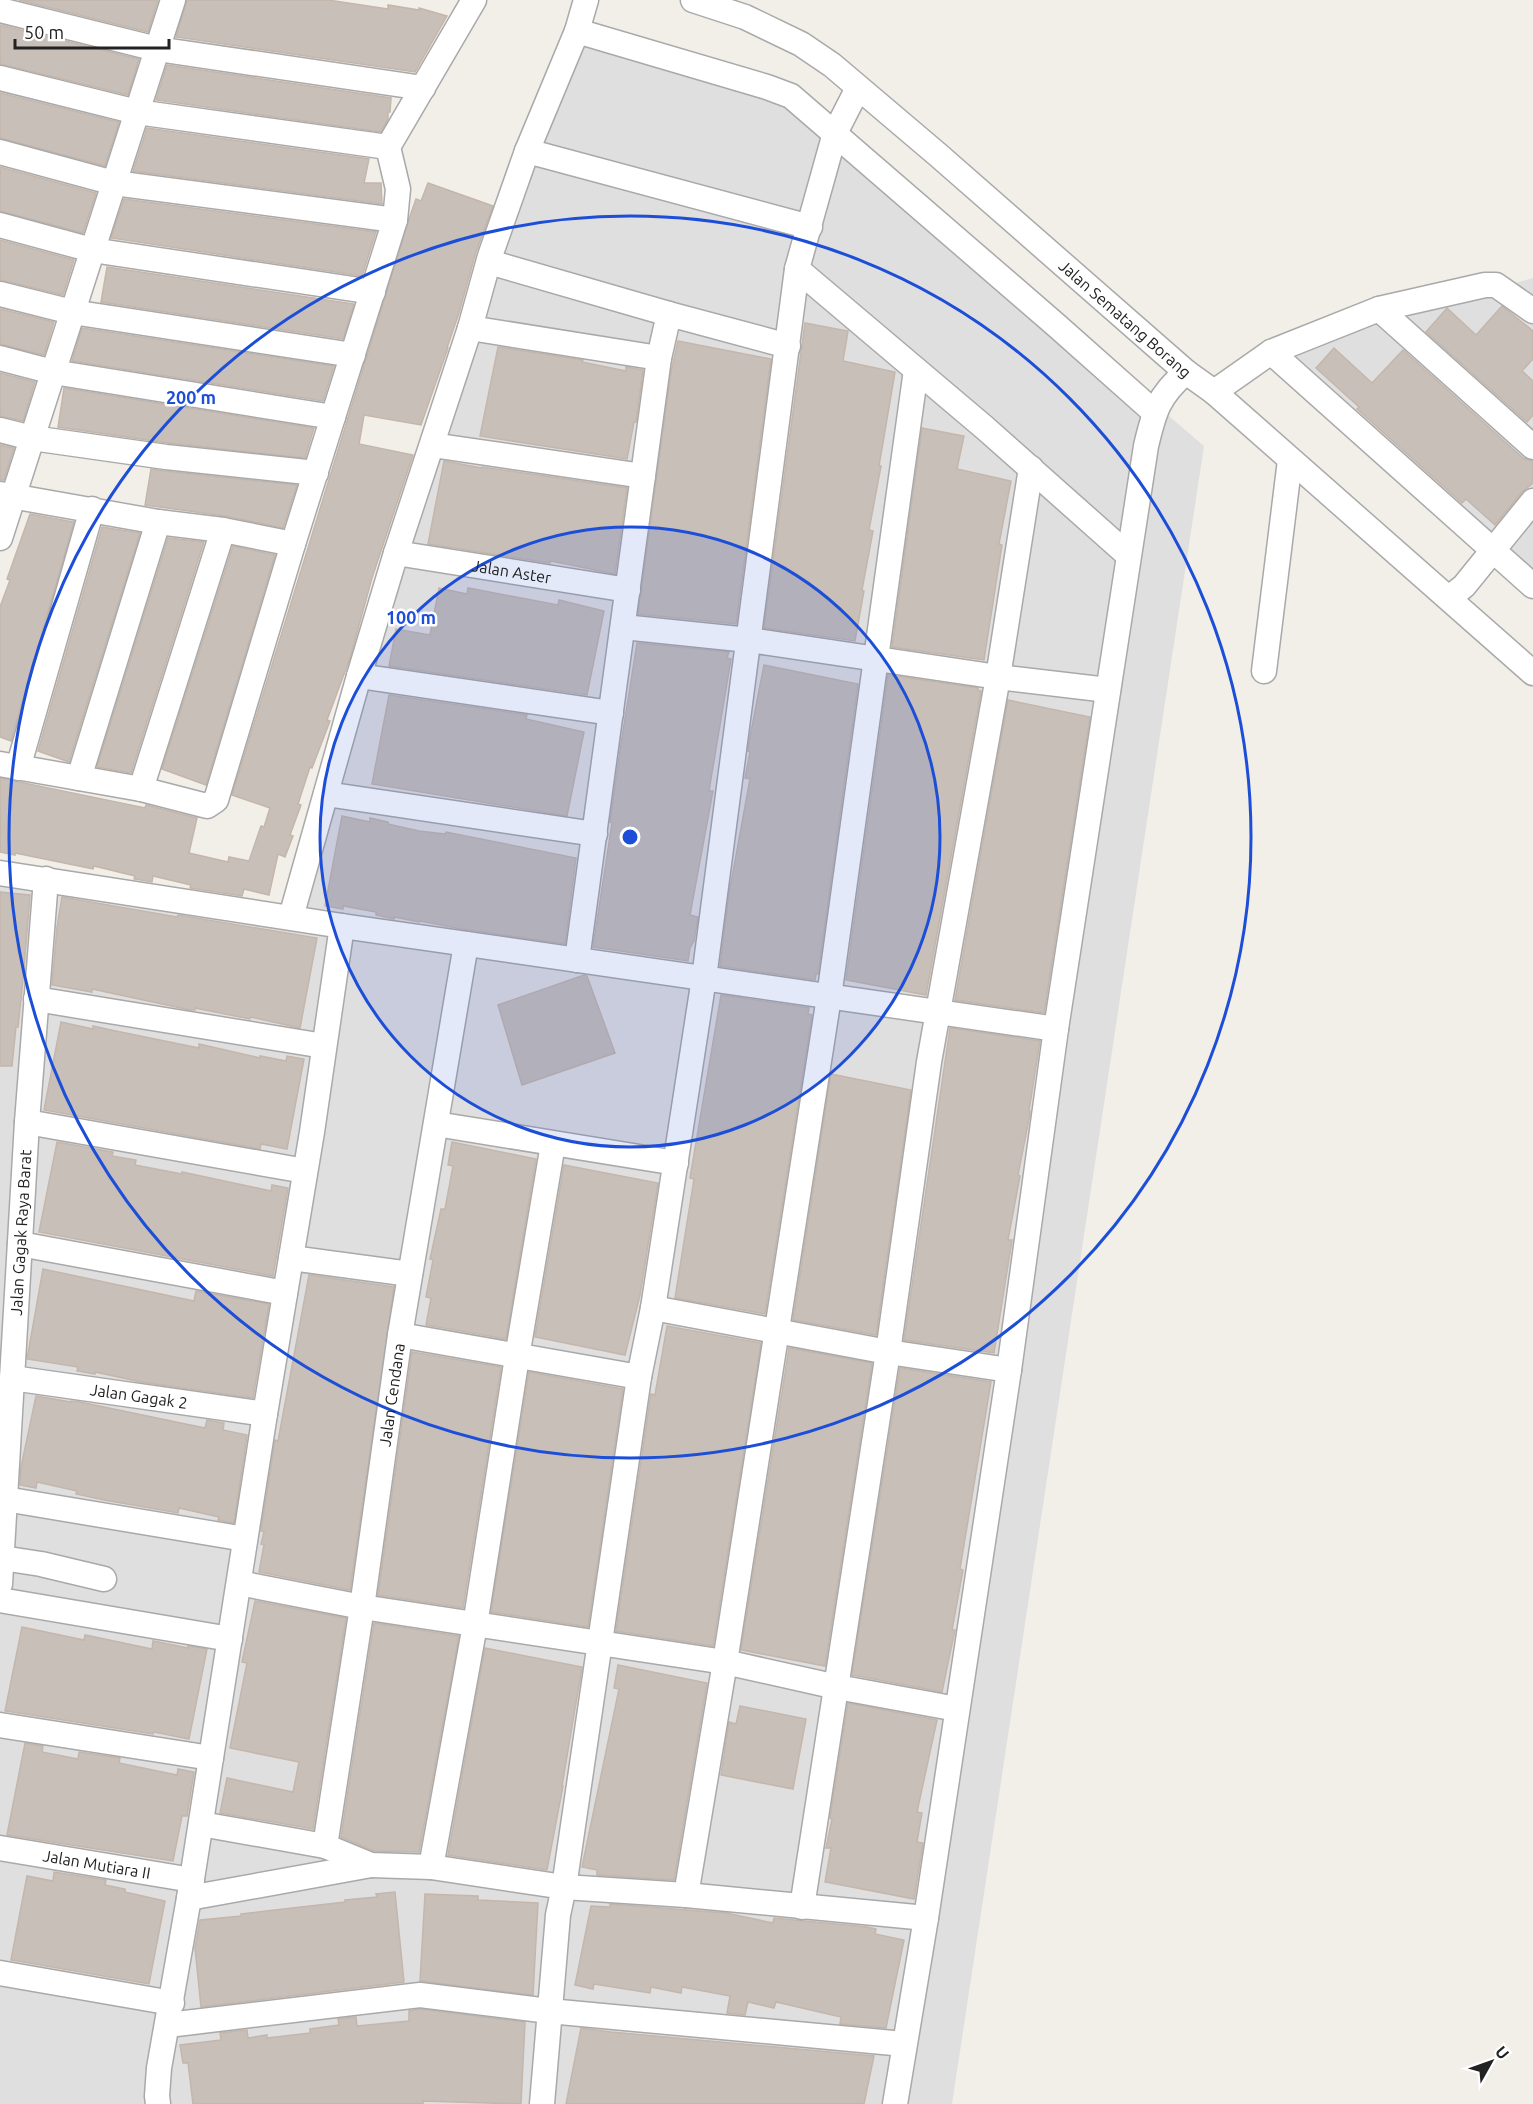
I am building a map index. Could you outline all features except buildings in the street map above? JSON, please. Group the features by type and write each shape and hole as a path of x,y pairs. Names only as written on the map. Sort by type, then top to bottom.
{"street":[{"path":"0,538 7,495 32,438 173,0"},
{"path":"92,509 9,766 141,789 207,807 216,800 293,544 395,220 398,189 388,147 474,0"},
{"path":"291,917 396,553 470,328 489,262 527,151 577,31 586,0"},
{"name":"Jalan Sematang Borang","path":"693,0 746,17 801,44 832,65 1186,372 1218,388 1290,460 1456,592 1533,673"},
{"path":"0,10 157,49 423,88"},
{"path":"577,31 791,96 1154,412"},
{"path":"0,78 137,112 388,147"},
{"path":"542,2104 558,1915 601,1642 639,1377 653,1308 704,978 797,269 834,133 858,88"},
{"path":"527,151 810,227"},
{"path":"0,152 114,183 395,220"},
{"path":"0,225 92,250 374,292"},
{"path":"489,262 788,346"},
{"path":"797,269 1031,468 1128,555"},
{"path":"1218,388 1262,358 1379,309 1485,285 1496,285 1533,311"},
{"path":"0,294 72,312 353,355"},
{"path":"1379,309 1533,447"},
{"path":"577,960 659,358 669,314"},
{"path":"470,328 659,358"},
{"path":"0,358 53,372 333,417"},
{"path":"1262,358 1488,556 1533,586"},
{"path":"686,1895 725,1662 829,997 916,370"},
{"path":"895,2104 926,1918 1009,1370 1056,1029 1146,446 1154,412 1170,386 1186,372"},
{"path":"0,430 32,438 166,457 316,473"},
{"path":"432,445 643,476"},
{"path":"1264,671 1290,460"},
{"path":"802,1907 938,1012 998,678 1031,468"},
{"path":"7,495 158,522 223,530 293,544"},
{"path":"1456,592 1533,501"},
{"path":"79,778 158,522"},
{"path":"141,789 223,530"},
{"name":"Jalan Aster","path":"396,553 627,590"},
{"path":"623,627 749,640 998,678 1108,690"},
{"path":"359,676 611,713"},
{"path":"326,794 595,834"},
{"path":"0,873 342,926 1056,1029"},
{"name":"Jalan Gagak Raya Barat","path":"0,1584 27,1122 46,879"},
{"path":"158,2104 159,2068 191,1889 342,926"},
{"name":"Jalan Cendana","path":"325,1846 362,1607 400,1335 466,944"},
{"path":"36,999 324,1046"},
{"path":"27,1122 305,1171"},
{"path":"436,1125 676,1163"},
{"path":"431,1867 475,1625 517,1357 554,1144"},
{"path":"20,1244 285,1293"},
{"path":"291,1258 410,1274"},
{"path":"653,1308 888,1352 1009,1370"},
{"path":"400,1335 639,1377"},
{"name":"Jalan Gagak 2","path":"12,1378 265,1414"},
{"path":"5,1498 246,1539"},
{"path":"2,1558 41,1564 104,1579"},
{"path":"238,1583 362,1607 725,1662 957,1710"},
{"path":"0,1600 230,1639"},
{"path":"0,1725 211,1758"},
{"path":"201,1824 325,1846 371,1865 431,1867 564,1887 686,1895 926,1918"},
{"name":"Jalan Mutiara II","path":"0,1848 191,1889 371,1865"},
{"path":"0,1973 170,2014 420,1995 549,2011 904,2044"}],"shaded area":[{"path":"578,29 782,80 840,135 1204,446 952,2104 0,2104 0,866 287,912 398,554"},
{"path":"1533,278 1533,585 1271,352"}]}
